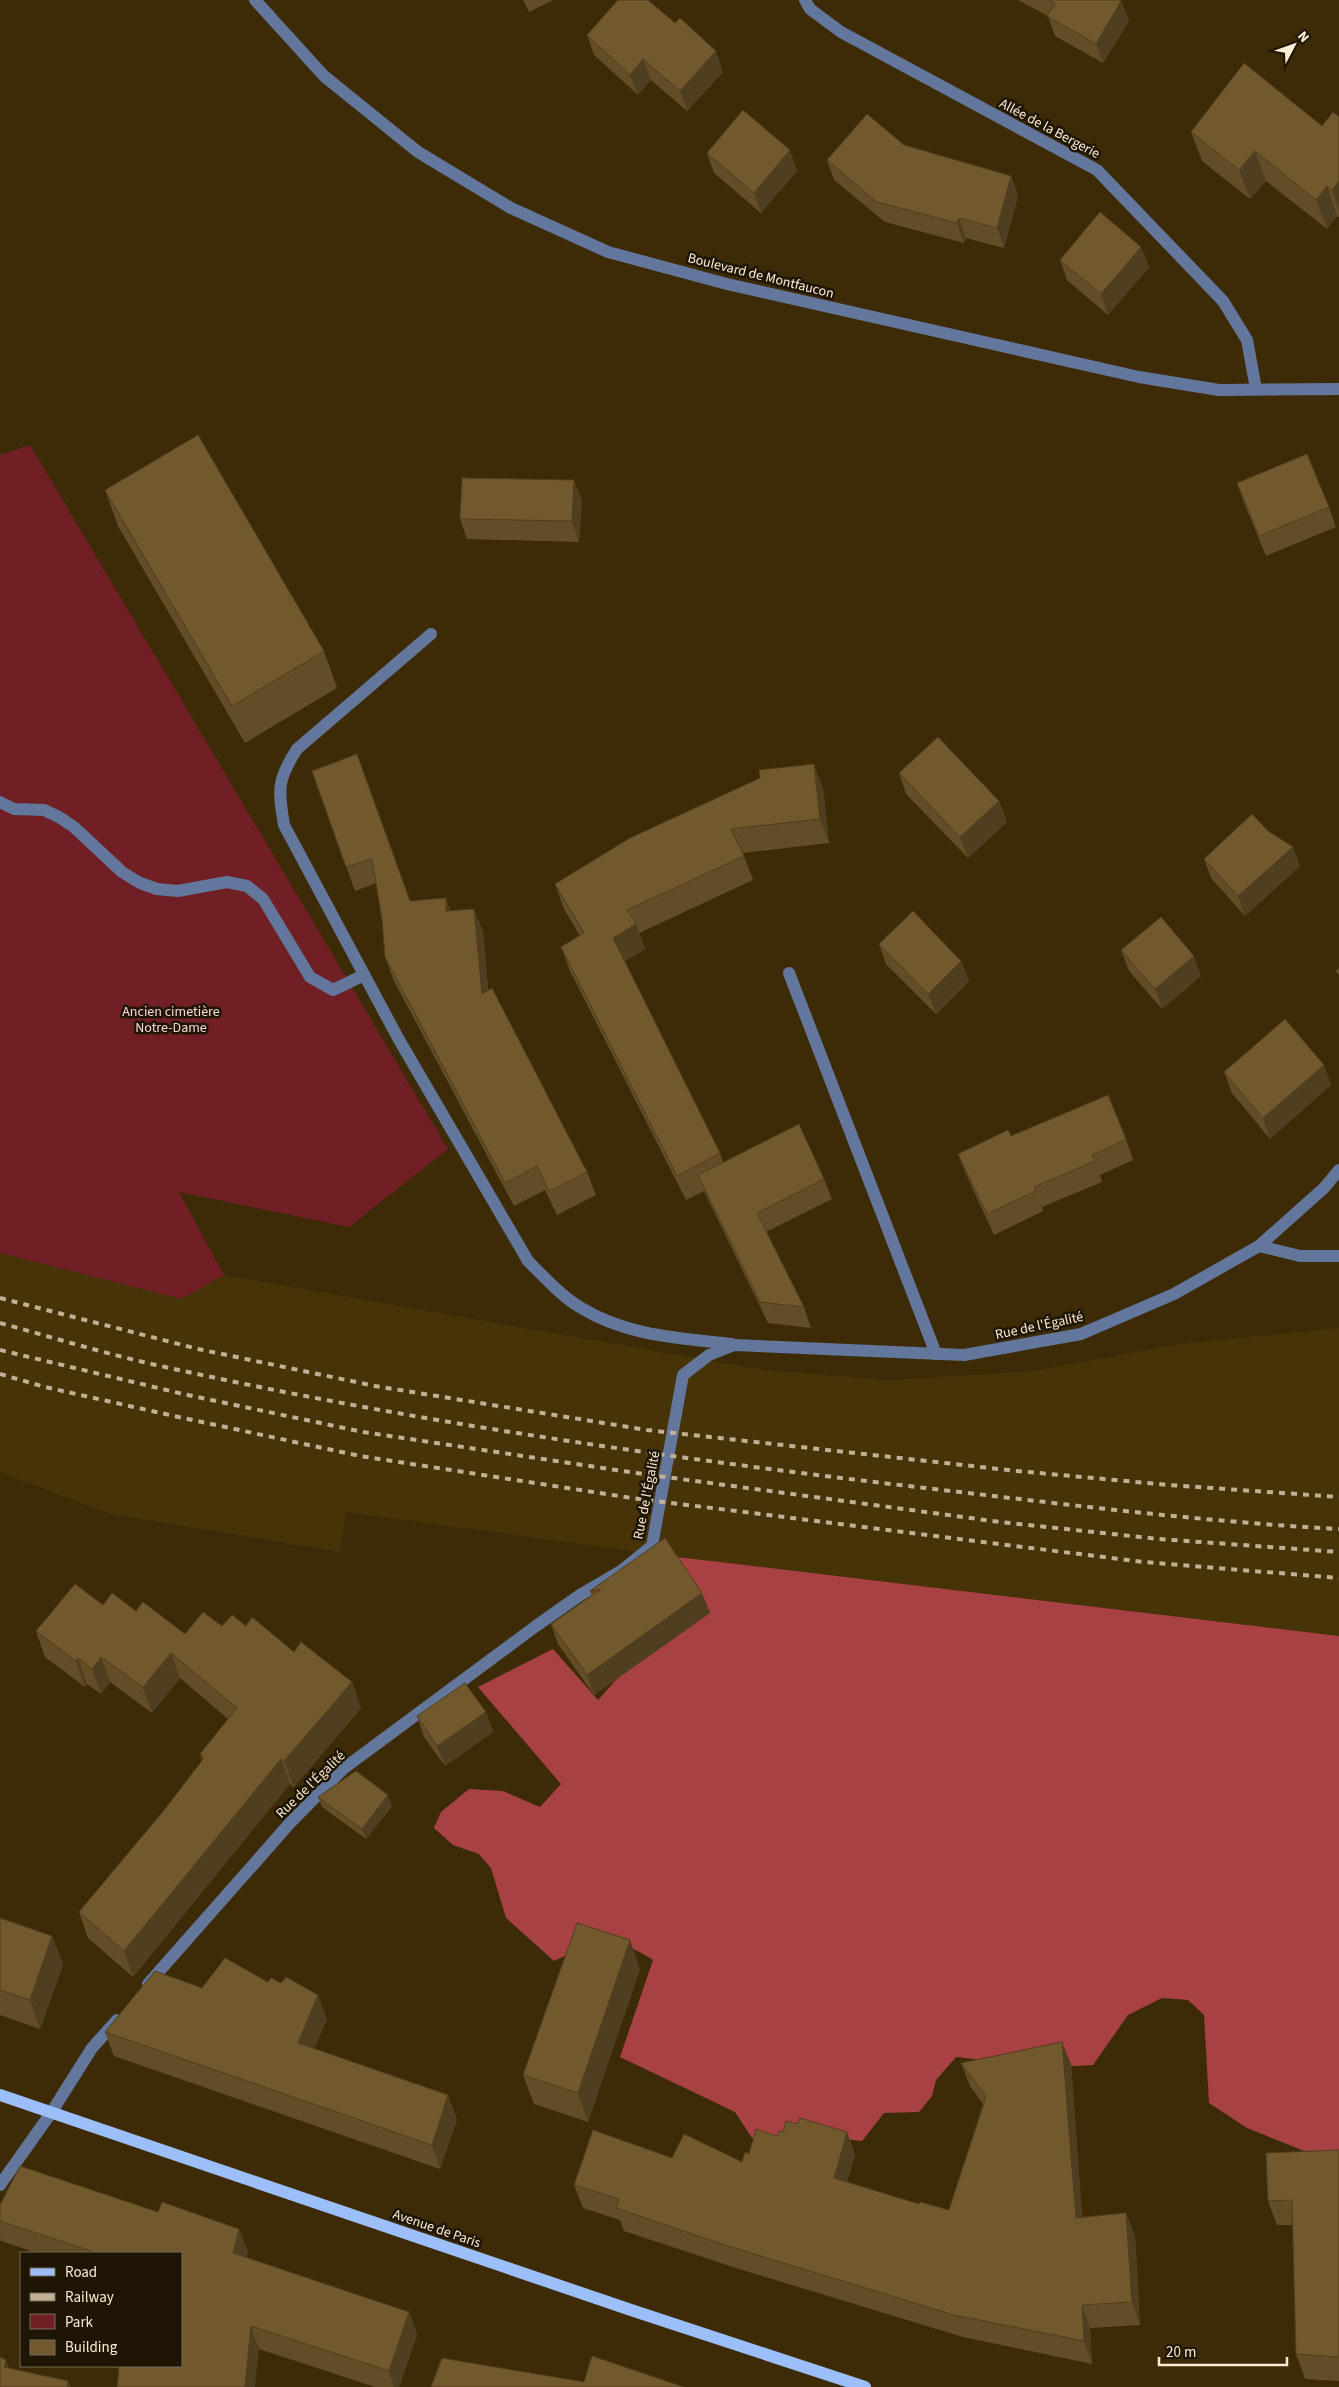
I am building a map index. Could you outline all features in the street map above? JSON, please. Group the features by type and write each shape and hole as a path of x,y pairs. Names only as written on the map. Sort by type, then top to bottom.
{"main road":[{"name":"Avenue de Paris","path":"0,2095 621,2307 865,2387"}],"street":[{"name":"Boulevard de Montfaucon","path":"255,0 324,76 418,152 511,208 608,252 727,284 1139,377 1219,390 1339,389"},
{"name":"Allée de la Bergerie","path":"805,0 810,8 841,32 1097,170 1222,300 1247,340 1256,389"},
{"path":"431,634 297,749 282,771 280,798 284,825 398,1038 528,1261 554,1287 582,1309 611,1324 639,1332 734,1345"},
{"path":"0,802 14,809 44,810 59,817 74,827 122,872 140,883 157,889 178,891 227,882 247,886 263,899 310,977 333,990 364,975"},
{"path":"789,973 936,1354"},
{"name":"Rue de l'Égalité","path":"136,1997 290,1822 343,1769 536,1626 580,1595 621,1571 652,1546 683,1375 709,1355 734,1345 964,1355 1080,1334 1174,1294 1259,1246 1324,1188 1339,1170"},
{"path":"1259,1246 1300,1256 1339,1256"},
{"path":"0,2183 51,2112 92,2048 124,2011"}],"shaded area":[{"path":"0,1253 182,1299 224,1275 763,1370 889,1380 1034,1371 1173,1345 1339,1328 1339,1636 669,1556 346,1512 340,1552 110,1514 0,1472"},
{"path":"669,1556 1339,1636 1339,2165 1247,2128 1209,2103 1204,2015 1188,2000 1162,1998 1128,2015 1093,2065 992,2070 975,2059 956,2057 936,2080 932,2096 919,2112 884,2113 862,2141 807,2135 774,2147 752,2138 735,2112 620,2057 653,1960 627,1947 604,1944 580,1950 554,1961 506,1918 491,1868 479,1854 453,1845 434,1828 441,1812 469,1789 503,1791 540,1807 561,1784 478,1687 553,1649 598,1700 666,1624"}],"green space":[{"name":"Ancien cimetière Notre-Dame","path":"30,445 448,1149 349,1227 179,1192 224,1275 182,1299 0,1253 0,455"}],"building":[{"path":"618,0 648,0 675,23 680,18 716,51 680,91 643,59 630,75 587,35"},
{"path":"1048,0 1121,1 1096,44 1047,16 1055,4"},
{"path":"1244,63 1322,126 1333,112 1339,117 1339,181 1332,190 1327,186 1316,200 1255,151 1239,170 1191,132"},
{"path":"743,110 790,150 754,193 707,153"},
{"path":"867,114 904,145 1011,176 997,228 959,218 957,223 877,202 827,160"},
{"path":"1100,212 1141,247 1101,294 1060,260"},
{"path":"198,435 324,651 232,706 105,490"},
{"path":"1307,454 1329,507 1259,536 1237,483"},
{"path":"462,478 574,480 572,521 460,519"},
{"path":"938,737 999,801 960,837 899,773"},
{"path":"357,754 410,901 446,898 446,911 474,909 482,994 492,988 587,1172 549,1191 537,1166 505,1183 385,957 382,919 372,859 346,867 312,771"},
{"path":"814,764 820,819 731,829 744,856 627,910 636,924 613,938 720,1153 677,1176 561,947 584,933 555,884 630,838 760,778 759,770"},
{"path":"1252,814 1268,831 1293,847 1238,896 1204,859"},
{"path":"913,911 961,961 928,994 879,944"},
{"path":"1161,917 1194,956 1155,989 1121,950"},
{"path":"1285,1019 1324,1065 1263,1118 1224,1072"},
{"path":"1108,1095 1126,1139 1092,1155 1095,1161 1034,1187 1036,1191 987,1214 958,1154 1008,1130 1011,1136"},
{"path":"799,1124 824,1179 757,1213 804,1307 760,1302 698,1175"},
{"path":"665,1538 702,1593 587,1675 551,1624 601,1589 590,1591"},
{"path":"75,1584 103,1605 112,1593 136,1611 143,1602 185,1634 203,1612 222,1626 232,1615 246,1626 252,1617 294,1652 301,1642 352,1682 284,1761 281,1759 124,1951 79,1912 165,1809 204,1758 200,1754 237,1708 171,1653 143,1687 101,1657 92,1669 78,1658 76,1661 36,1631"},
{"path":"465,1683 486,1712 437,1746 417,1716"},
{"path":"356,1771 388,1795 362,1829 318,1797"},
{"path":"0,1918 52,1936 30,2000 0,1990"},
{"path":"577,1923 630,1940 578,2093 523,2075"},
{"path":"225,1958 268,1982 271,1978 281,1983 286,1977 318,1995 298,2043 448,2095 432,2145 105,2032 155,1971 202,1988"},
{"path":"1062,2042 1076,2218 1126,2213 1132,2302 1082,2305 1084,2341 954,2315 728,2246 616,2208 619,2199 574,2185 593,2130 672,2158 684,2134 742,2162 745,2152 749,2154 756,2129 777,2136 779,2131 783,2132 786,2121 797,2124 800,2118 847,2132 834,2178 919,2204 920,2202 949,2210 986,2097 961,2063"},
{"path":"1339,2150 1339,2357 1296,2354 1292,2200 1268,2201 1266,2153"},
{"path":"20,2166 158,2212 162,2202 239,2229 233,2253 409,2312 389,2371 251,2326 245,2387 117,2387 119,2367 182,2367 182,2252 94,2252 0,2221 0,2205"},
{"path":"592,2356 684,2387 431,2387 442,2358 584,2382"},
{"path":"0,2357 6,2360 4,2367 68,2381 67,2387 0,2387"}],"railway":[{"path":"0,1298 198,1349 375,1386 647,1430 1017,1471 1169,1485 1339,1497"},
{"path":"0,1323 165,1367 345,1404 526,1435 800,1473 1059,1504 1171,1516 1339,1529"},
{"path":"0,1350 183,1394 363,1432 636,1473 1000,1522 1159,1539 1339,1552"},
{"path":"0,1374 45,1387 360,1456 632,1498 1143,1562 1339,1578"}]}
